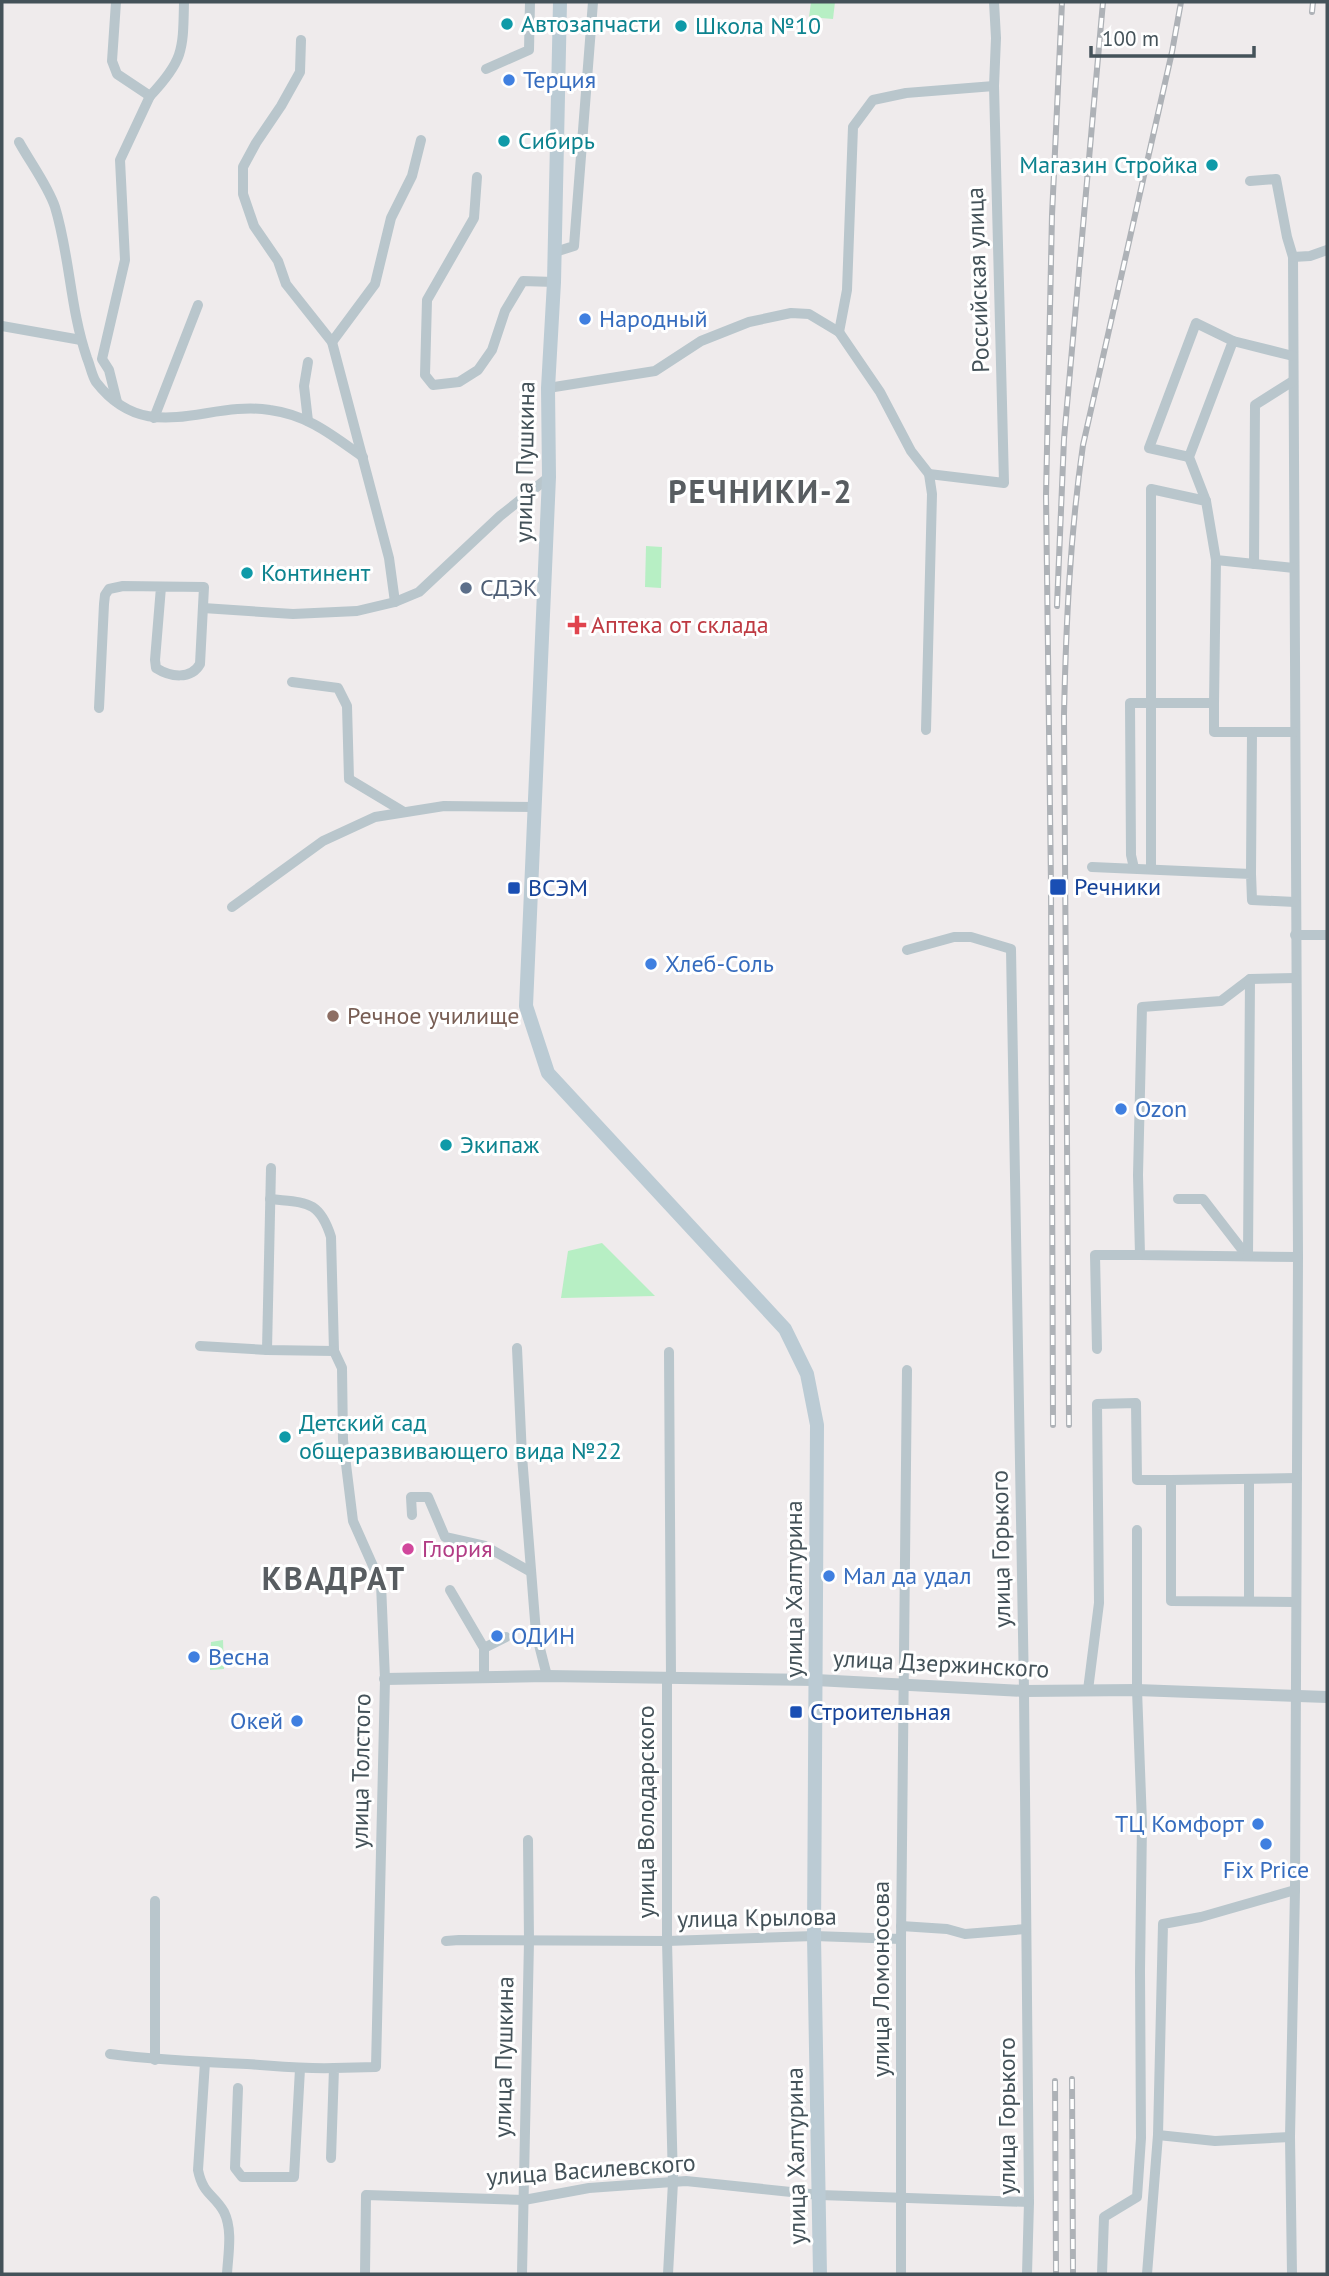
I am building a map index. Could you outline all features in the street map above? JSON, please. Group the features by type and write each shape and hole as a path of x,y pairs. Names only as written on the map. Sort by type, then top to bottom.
{"main road":[{"name":"улица Пушкина","path":"526,1006 550,477 548,388 555,252 560,2"},
{"name":"улица Халтурина","path":"526,1006 548,1073 785,1329 807,1374 817,1425 814,1936 820,2274"}],"street":[{"path":"116,2 112,61 117,74 150,96"},
{"path":"118,403 110,370 102,359 125,260 120,160 150,96 179,59 183,44 184,2"},
{"path":"486,69 529,50 530,2"},
{"path":"555,252 574,246 593,2"},
{"name":"Российская улица","path":"929,474 1004,483 994,2"},
{"path":"301,40 300,72 243,167 243,194 254,226 278,261 286,284 332,341 389,558 394,602"},
{"path":"839,332 847,290 853,127 873,100 906,93 994,86"},
{"path":"332,341 375,284 388,227 412,176 421,140"},
{"path":"19,142 54,205 81,340 95,381 118,403 134,413 154,418 242,409 268,410 302,417 363,457"},
{"path":"477,177 474,218 427,300 425,375 433,385 459,382 478,370 492,350 505,311 523,281 554,282"},
{"path":"1250,181 1276,179 1293,257 1298,1257 1295,1890 1290,2137 1292,2274"},
{"path":"1293,257 1310,256 1327,250"},
{"path":"154,418 198,305"},
{"path":"548,388 655,371 701,341 749,322 791,313 809,314 839,332 880,392 911,451 929,474 932,494 926,730"},
{"path":"1189,457 1149,448 1196,323 1233,341 1293,356"},
{"path":"2,326 81,340"},
{"path":"1233,341 1189,457 1206,501 1216,560 1214,732 1294,732"},
{"path":"308,362 304,386 309,421"},
{"path":"1254,564 1255,405 1293,381"},
{"path":"203,608 293,614 357,611 419,593 500,516 550,477"},
{"path":"1151,869 1151,489 1206,501"},
{"path":"1216,560 1294,568"},
{"path":"99,708 105,595 115,586 204,587 201,653 196,671 188,675 167,674 156,668 161,587"},
{"path":"292,681 338,688 347,706 349,779 404,812"},
{"path":"1134,868 1131,855 1130,703 1214,703"},
{"path":"1252,732 1252,900 1295,902"},
{"path":"232,907 323,841 375,817 444,806 535,807"},
{"path":"1092,867 1251,874"},
{"path":"1295,935 1327,935"},
{"name":"улица Горького","path":"907,950 954,937 971,937 1011,949 1024,1691 1029,2202 1027,2274"},
{"path":"1140,1255 1138,1175 1142,1007 1221,1001 1250,979 1295,978"},
{"path":"1248,1256 1250,979"},
{"path":"267,1350 271,1168"},
{"name":"улица Толстого","path":"270,1199 312,1205 326,1219 331,1237 334,1351 342,1368 343,1440 353,1521 381,1584 385,1679 376,2067 334,2068"},
{"path":"1178,1199 1203,1199 1248,1256"},
{"path":"1097,1349 1095,1255 1298,1257"},
{"path":"201,1346 334,1351"},
{"path":"517,1348 522,1456 536,1633 548,1676"},
{"name":"улица Володарского","path":"668,2274 673,2182 667,1941 667,1682 671,1677 670,1352"},
{"name":"улица Ломоносова","path":"901,2274 906,1370"},
{"path":"1088,1690 1098,1603 1097,1404 1136,1404 1137,1480 1297,1478"},
{"path":"1171,1479 1171,1601 1296,1602"},
{"path":"1248,1601 1249,1479"},
{"path":"412,1515 411,1497 428,1497 445,1537 485,1546 531,1572"},
{"path":"1102,2274 1104,2217 1137,2197 1142,2138 1142,1823 1137,1690 1137,1530"},
{"path":"450,1590 484,1648 484,1677"},
{"path":"484,1648 506,1637"},
{"name":"улица Дзержинского","path":"385,1679 548,1676 816,1679 1024,1691 1137,1690 1327,1697"},
{"name":"улица Пушкина","path":"522,2274 529,1941 528,1840"},
{"path":"1147,2274 1158,2135 1163,1924 1201,1917 1295,1890"},
{"path":"155,1901 155,2060"},
{"path":"901,1926 947,1929 965,1934 1026,1929"},
{"name":"улица Крылова","path":"446,1941 667,1941 814,1936 901,1939"},
{"path":"110,2054 155,2060 300,2069 334,2068 331,2158"},
{"path":"205,2062 198,2170 201,2184 223,2211 228,2222 227,2274"},
{"path":"238,2088 235,2168 242,2178 294,2177 300,2069"},
{"path":"1158,2135 1214,2141 1290,2137"},
{"name":"улица Василевского","path":"365,2274 366,2195 524,2200 589,2188 685,2181 820,2195 1029,2202"}],"green space":[{"path":"811,2 835,2 833,19 809,17"},
{"path":"646,546 662,547 661,588 645,587"},
{"path":"602,1243 655,1296 561,1298 568,1251"},
{"path":"223,1640 224,1669 210,1670 211,1642"}],"railway":[{"path":"1053,1425 1046,496 1052,215 1062,2"},
{"path":"1057,606 1064,439 1103,2"},
{"path":"1069,1425 1064,715 1072,546 1083,445 1181,2"},
{"path":"1312,12 1313,2"},
{"path":"1072,2079 1073,2274"},
{"path":"1055,2081 1056,2274"}],"place":[{"name":"Автозапчасти","path":"507,24"},
{"name":"Школа №10","path":"681,26"},
{"name":"Терция","path":"509,80"},
{"name":"Сибирь","path":"504,141"},
{"name":"Магазин Стройка","path":"1212,165"},
{"name":"Народный","path":"585,319"},
{"name":"Континент","path":"247,573"},
{"name":"СДЭК","path":"466,588"},
{"name":"Аптека от склада","path":"577,625"},
{"name":"Речники","path":"1058,887"},
{"name":"ВСЭМ","path":"514,888"},
{"name":"Хлеб-Соль","path":"651,964"},
{"name":"Речное училище","path":"333,1016"},
{"name":"Ozon","path":"1121,1109"},
{"name":"Экипаж","path":"446,1145"},
{"name":"Детский сад общеразвивающего вида №22","path":"285,1437"},
{"name":"Глория","path":"408,1549"},
{"name":"Мал да удал","path":"829,1576"},
{"name":"ОДИН","path":"497,1636"},
{"name":"Весна","path":"194,1657"},
{"name":"Строительная","path":"796,1712"},
{"name":"Окей","path":"297,1721"},
{"name":"ТЦ Комфорт","path":"1258,1824"},
{"name":"Fix Price","path":"1266,1844"}],"district":[{"name":"РЕЧНИКИ-2","path":"761,492"},
{"name":"КВАДРАТ","path":"334,1579"}]}
